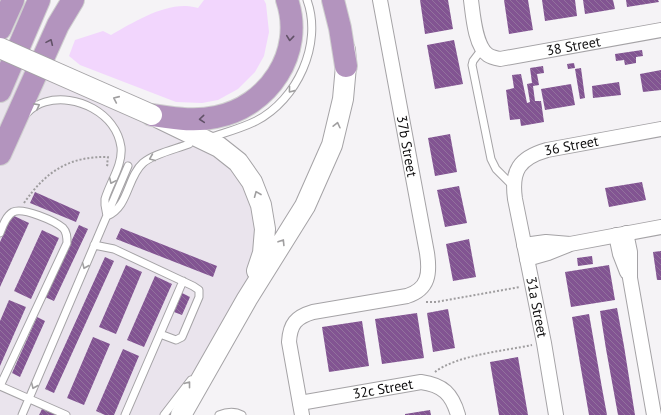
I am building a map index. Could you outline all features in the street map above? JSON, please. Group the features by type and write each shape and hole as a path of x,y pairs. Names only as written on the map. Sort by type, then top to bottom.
{"highway":[{"path":"0,29 13,0"},
{"path":"0,91 39,0"},
{"path":"0,154 58,25 73,0"},
{"path":"333,0 340,28 346,66"},
{"path":"152,115 200,120 216,117 233,112 248,105 263,93 276,79 285,62 290,43 292,1"}],"main road":[{"path":"181,415 247,299 305,206 332,144 343,99 346,66 342,0"},
{"path":"0,48 152,115 219,147 238,162 252,182 261,205 265,229 263,254 247,299"}],"street":[{"name":"37b Street","path":"380,0 428,263 428,272 425,282 414,293"},
{"path":"471,0 478,42 484,51"},
{"name":"38 Street","path":"484,51 493,57 500,59 661,30"},
{"name":"36 Street","path":"514,192 516,173 523,162 534,154 547,150 661,129"},
{"name":"31a Street","path":"514,192 533,284 556,415"},
{"path":"526,252 548,254 570,244 661,227"},
{"path":"621,234 630,252 630,278 654,415"},
{"path":"301,409 289,342 290,331 295,322 302,315 312,312 414,293"},
{"name":"32c Street","path":"301,409 421,382 432,384 443,389 451,397 457,411"}],"lane":[{"path":"212,137 233,131 257,121 278,106 295,85 306,61 312,32 309,6 292,1"},
{"path":"484,51 473,61 472,65 489,154 496,169 514,192"},
{"path":"0,160 26,114 35,106 58,100 83,104 95,110 106,117 114,127 119,138 121,152 120,162 105,199 107,216"},
{"path":"107,216 112,214 120,206 137,170 144,162 150,158 189,144"},
{"path":"120,162 137,170"},
{"path":"22,415 128,166"},
{"path":"0,232 10,214 19,210 26,211 57,225 63,229 67,235 67,243 0,386 66,415"},
{"path":"94,245 114,249 196,288 200,294 182,337 176,340 160,334"},
{"path":"125,415 183,281"},
{"path":"164,415 229,332"},
{"path":"219,415 225,413 239,413 242,415"}],"path":[{"path":"19,210 49,174 71,162 83,158 108,157 107,165 117,170"},
{"path":"414,293 423,302 436,302 533,284"},
{"path":"421,382 441,367 456,360 544,343"}],"shaded area":[{"path":"204,0 264,0 266,4 269,32 264,56 255,72 238,89 218,100 202,103 176,102 80,65 69,56 75,40 103,31 111,35 137,20 167,8 188,6 198,8"},
{"path":"0,60 209,149 230,164 256,206 256,260 248,279 173,415 0,415"}],"building":[{"path":"420,0 448,0 453,29 425,34"},
{"path":"504,0 528,0 533,30 509,34"},
{"path":"542,0 575,0 577,16 545,21"},
{"path":"583,0 613,0 615,9 585,14"},
{"path":"626,0 658,0 659,2 627,7"},
{"path":"454,40 463,84 435,89 427,45"},
{"path":"642,50 643,56 636,57 636,63 625,65 624,60 616,61 615,54"},
{"path":"574,63 575,68 568,69 567,64"},
{"path":"543,66 544,73 537,74 539,85 533,86 535,101 541,101 544,122 521,126 520,119 510,120 506,90 514,88 512,75 521,74 527,103 530,102 527,84 532,83 530,68"},
{"path":"581,68 585,98 580,99 575,69"},
{"path":"661,70 661,90 643,92 640,74"},
{"path":"619,82 621,95 593,98 592,86"},
{"path":"571,84 575,105 545,110 541,89"},
{"path":"450,134 457,172 435,176 428,138"},
{"path":"642,182 646,200 609,207 605,188"},
{"path":"459,186 467,223 445,227 437,190"},
{"path":"35,192 80,212 76,222 30,203"},
{"path":"12,215 29,223 0,287 0,242"},
{"path":"79,225 88,229 54,301 45,297"},
{"path":"121,228 217,266 213,277 116,239"},
{"path":"42,230 59,238 31,299 14,291"},
{"path":"469,239 476,277 453,281 446,244"},
{"path":"661,251 661,280 657,280 653,252"},
{"path":"592,256 593,264 578,266 577,258"},
{"path":"105,257 114,261 54,393 45,389"},
{"path":"126,265 142,272 116,334 99,327"},
{"path":"609,265 615,300 571,307 565,272"},
{"path":"155,276 172,284 144,347 127,340"},
{"path":"182,293 190,297 182,315 174,312"},
{"path":"9,300 26,307 0,366 0,321"},
{"path":"617,308 635,415 618,415 606,349 600,311"},
{"path":"448,309 455,348 433,352 427,313"},
{"path":"417,313 424,358 382,364 375,319"},
{"path":"589,314 607,415 589,415 572,317"},
{"path":"37,317 45,321 20,377 12,373"},
{"path":"362,321 369,366 329,372 322,327"},
{"path":"93,337 110,344 84,405 67,398"},
{"path":"123,349 139,356 114,415 105,415 96,411"},
{"path":"518,357 528,415 499,415 490,362"},
{"path":"42,409 57,415 39,415"},
{"path":"430,410 431,415 405,415 405,414"}]}
